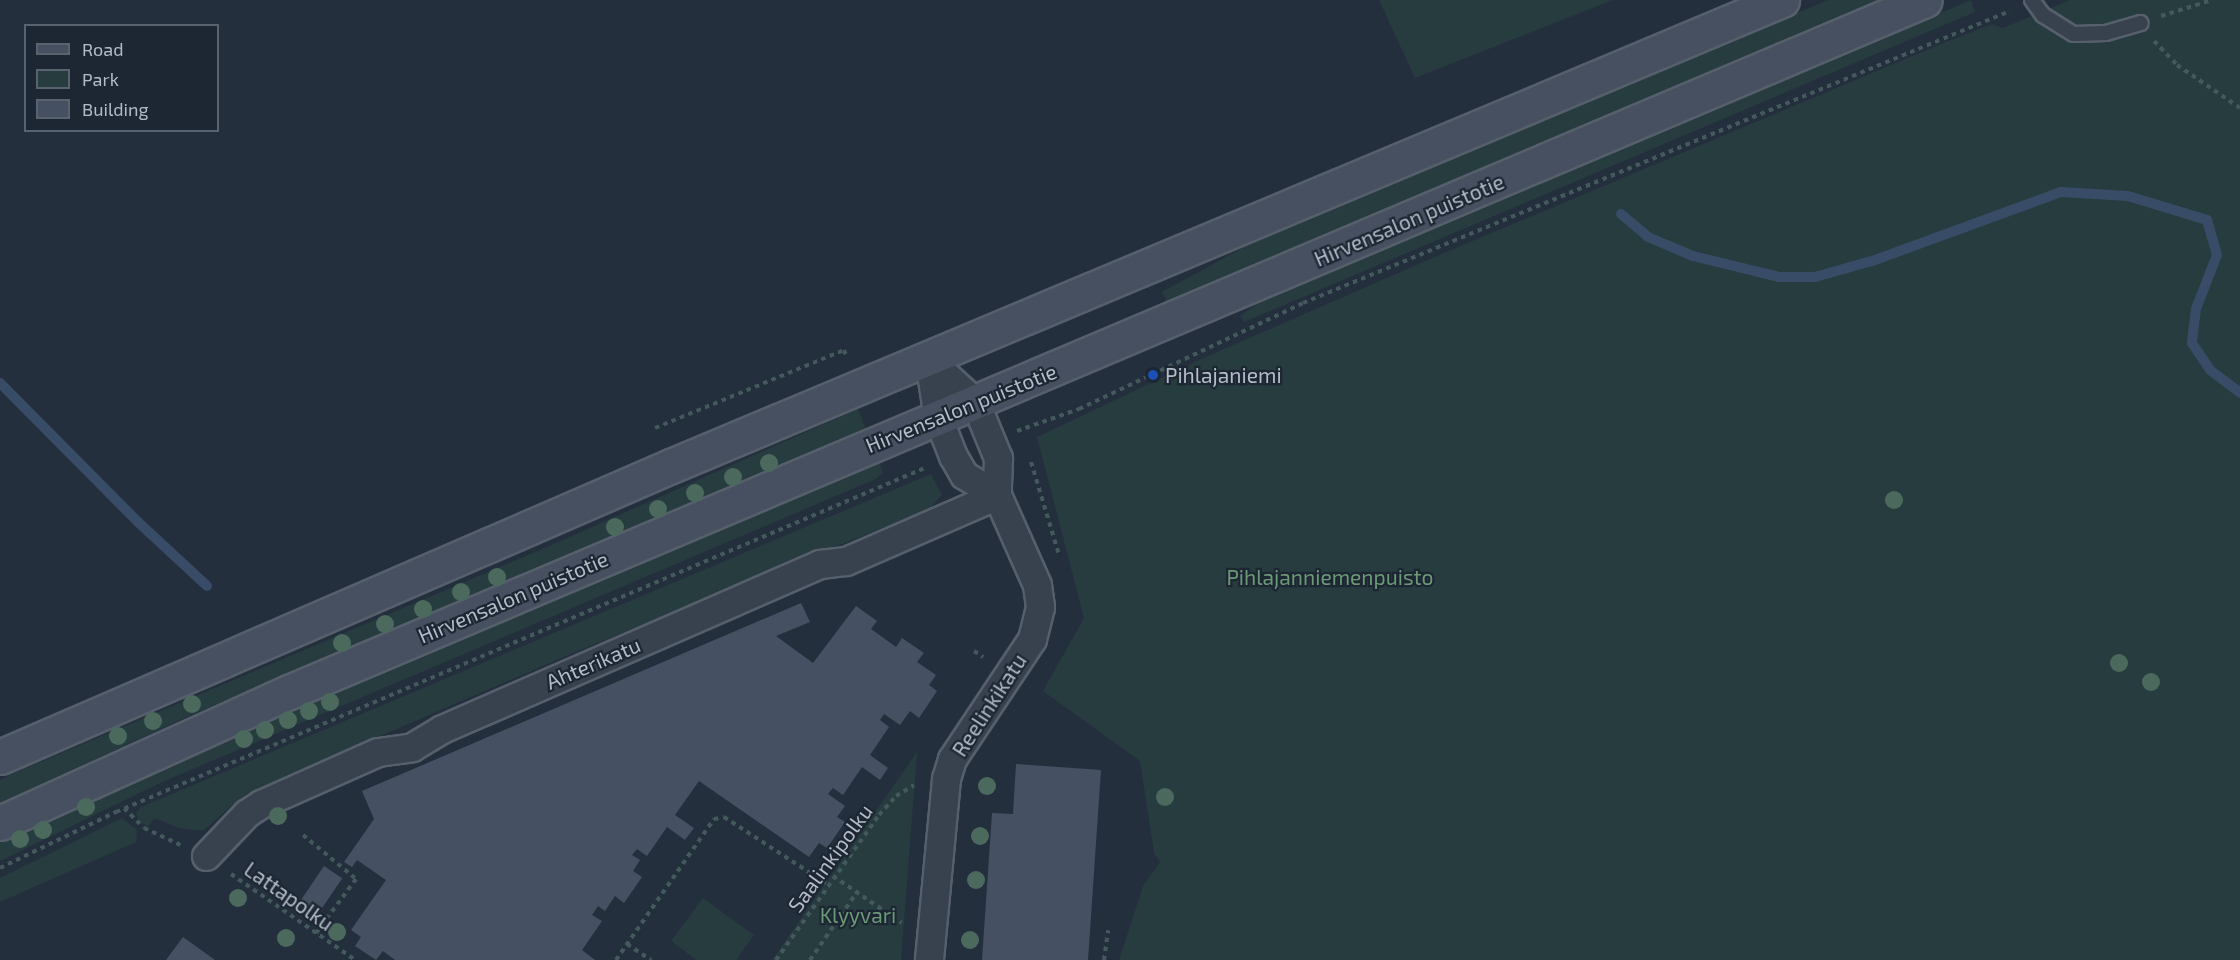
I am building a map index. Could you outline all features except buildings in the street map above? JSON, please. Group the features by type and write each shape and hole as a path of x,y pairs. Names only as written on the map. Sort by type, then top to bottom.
{"main road":[{"path":"0,758 671,466 1782,0"},
{"name":"Hirvensalon puistotie","path":"0,823 289,692 1925,0"}],"street":[{"name":"Reelinkikatu","path":"928,360 975,402 998,458 997,495 1037,585 1038,622 1021,658 949,769 942,797 929,960"},
{"path":"928,360 938,418 964,475 997,495"},
{"name":"Ahterikatu","path":"206,856 247,813 261,804 378,752 412,747 442,729 820,564 846,561 997,495"}],"lane":[{"path":"2032,1 2043,15 2074,34 2106,33 2141,23"}],"path":[{"path":"2212,0 2141,23 2177,65 2240,108"},
{"path":"1020,429 1079,409 1303,303 2032,1"},
{"path":"655,428 844,350"},
{"path":"0,868 124,808 932,465"},
{"name":"Saalinkipolku","path":"777,960 827,884 896,796 918,783"},
{"name":"Lattapolku","path":"124,808 144,828 206,856 355,960"},
{"path":"616,960 714,819 724,817 827,884"},
{"path":"303,835 356,879 316,933"},
{"path":"833,876 910,929"},
{"path":"810,960 857,892"},
{"path":"1104,960 1108,930"},
{"path":"627,944 651,960"}],"green space":[{"path":"1379,0 1613,0 1415,78"},
{"path":"1828,0 1880,0 1167,302 1162,292 1255,241"},
{"path":"1971,0 1975,12 1244,322 1240,316 1262,300"},
{"name":"Pihlajanniemenpuisto","path":"2070,0 2240,0 2240,960 1119,960 1143,886 1160,862 1154,853 1140,761 1043,691 1084,618 1037,437 1208,356 1437,256 1941,44 1992,24 2003,28"},
{"path":"858,409 866,429 193,714 0,803 0,780 12,774 547,547"},
{"path":"879,462 883,473 876,479 160,783 0,861 0,842 98,793"},
{"path":"931,474 942,495 929,509 568,655 244,795 203,831 178,828 155,818 148,827 139,821 136,813 141,807"},
{"name":"Klyyvari","path":"917,752 901,960 772,960"},
{"path":"122,818 137,830 136,842 0,902 0,878"},
{"path":"703,898 754,935 736,960 696,960 671,941"}],"waterway":[{"path":"1621,214 1648,237 1693,256 1779,277 1815,277 1875,260 2061,192 2128,196 2207,220 2217,255 2196,309 2192,343 2210,370 2240,393"},
{"path":"0,383 138,522 207,586"}],"place":[{"name":"Pihlajaniemi","path":"1153,375"}]}
